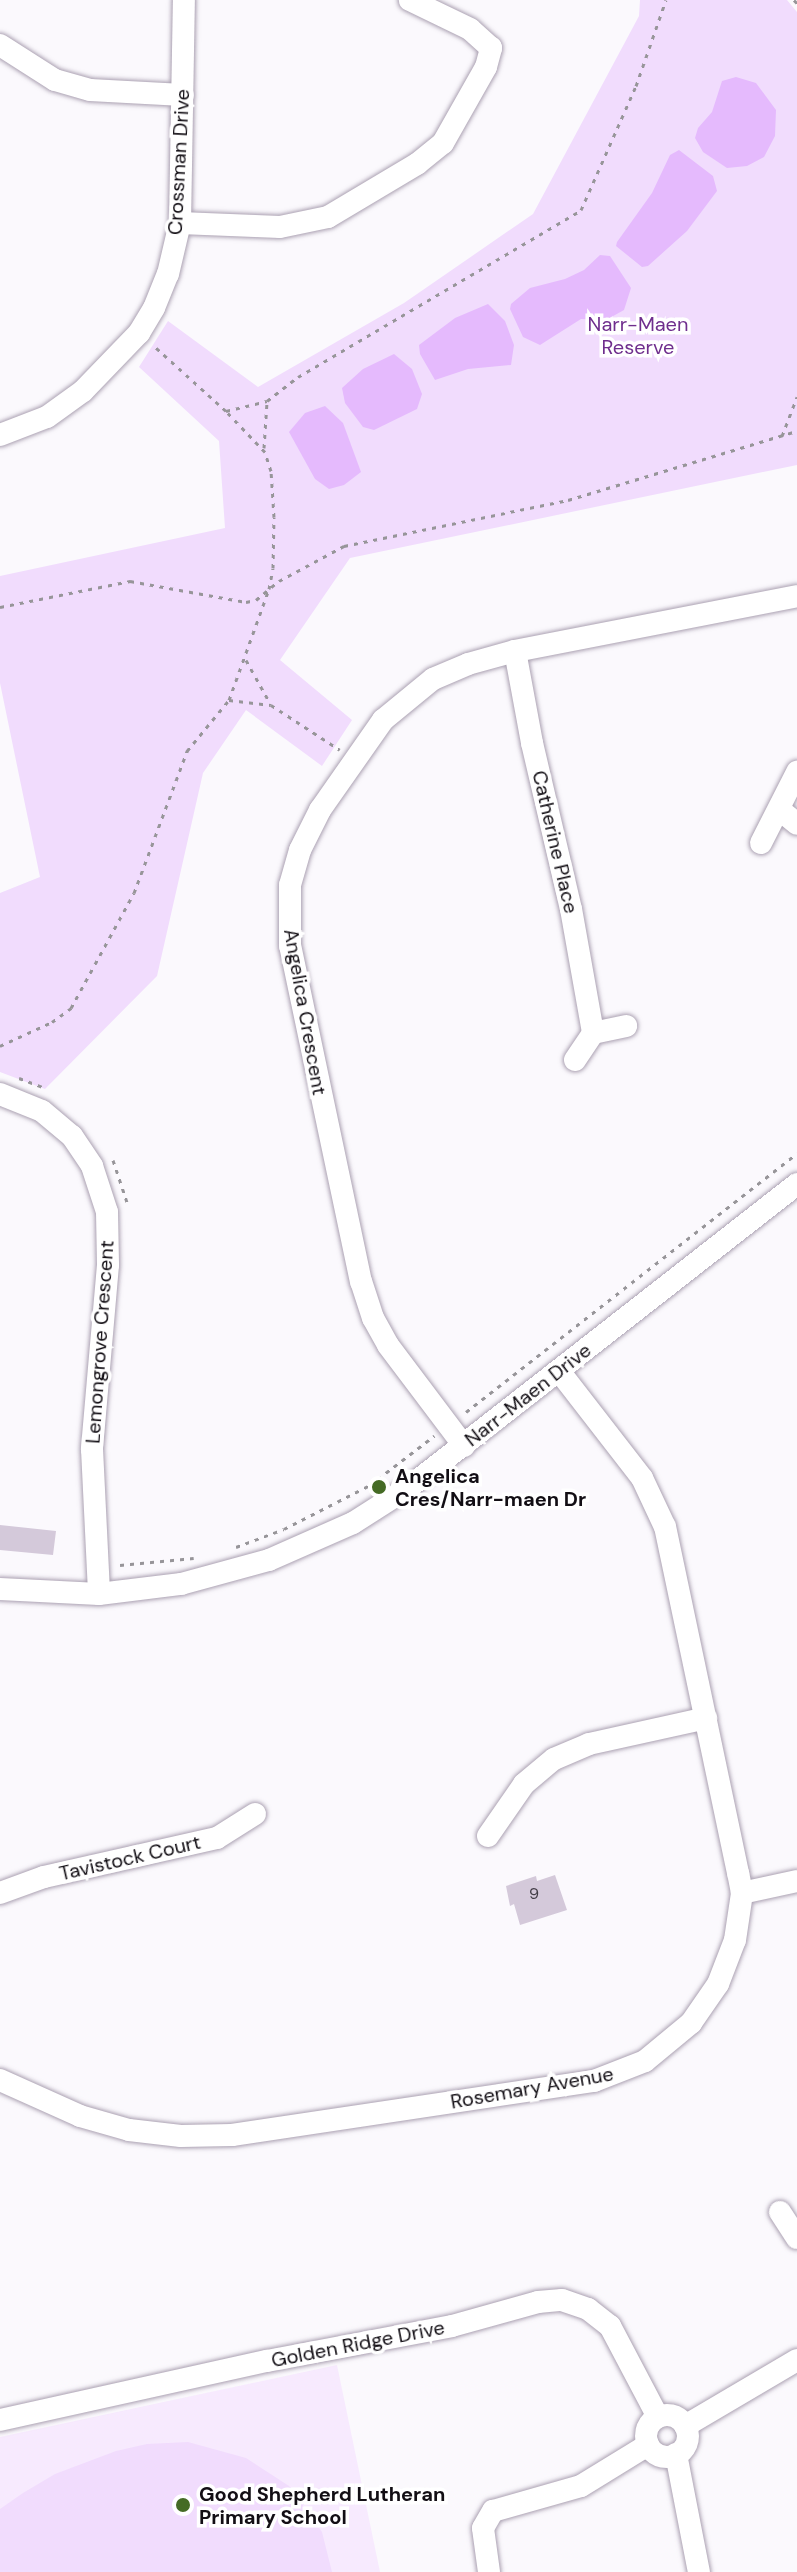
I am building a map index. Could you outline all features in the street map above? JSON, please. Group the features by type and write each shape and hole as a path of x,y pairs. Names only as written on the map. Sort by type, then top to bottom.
{"street":[{"name":"Crossman Drive","path":"0,435 47,417 83,391 139,333 168,274 180,223 184,0"},
{"path":"180,223 280,227 328,217 417,164 443,143 486,67 491,48 470,29 410,0"},
{"path":"0,45 20,60 67,84 90,90 183,95"},
{"name":"Angelica Crescent","path":"464,1446 388,1345 366,1300 290,946 290,885 300,850 320,810 383,720 411,694 468,664 515,651 797,596"},
{"name":"Catherine Place","path":"515,651 532,743 571,909 593,1033"},
{"path":"761,843 789,817 797,772"},
{"path":"575,1060 593,1033 626,1026"},
{"name":"Lemongrove Crescent","path":"6,1085 72,1136 92,1166 107,1212 108,1265 92,1449 99,1594"},
{"name":"Narr-Maen Drive","path":"0,1589 99,1594 181,1584 239,1570 294,1551 387,1503 797,1184"},
{"name":"Rosemary Avenue","path":"2,2086 80,2116 129,2130 181,2136 232,2135 594,2081 645,2061 691,2023 728,1963 742,1893 670,1546 658,1509 642,1478 559,1371"},
{"path":"488,1836 524,1784 554,1759 589,1744 706,1718"},
{"name":"Tavistock Court","path":"0,1893 44,1877 217,1838 255,1814"},
{"path":"742,1893 797,1881"},
{"path":"780,2212 797,2238"},
{"name":"Golden Ridge Drive","path":"0,2420 267,2361 452,2326 538,2302 562,2300 588,2309 610,2326 658,2417"},
{"path":"685,2426 797,2360"},
{"path":"670,2415 685,2426 685,2445 676,2454 657,2455 648,2445 646,2432 658,2417 670,2415"},
{"path":"489,2572 483,2528 493,2511 581,2486 648,2445"},
{"path":"676,2454 699,2572"}],"path":[{"path":"226,411 267,401 298,377 581,210 636,86 666,0"},
{"path":"139,333 226,411 265,452"},
{"path":"782,436 797,397"},
{"path":"0,1046 52,1022 71,1008 134,893 187,751 229,700 245,658 255,618 269,589 273,568 271,471 262,439 267,401"},
{"path":"0,607 130,581 246,602 256,600 269,589 344,546 568,500 797,431"},
{"path":"245,658 271,705"},
{"path":"229,700 271,705 354,760"},
{"path":"6,1085 33,1081 43,1089"},
{"path":"109,1153 129,1211"},
{"path":"234,1547 284,1529 370,1485 797,1153"},
{"path":"117,1555 120,1566 208,1556"}],"shaded area":[{"path":"736,77 756,83 776,110 775,136 764,157 747,166 727,168 703,152 695,138 698,128 712,112 722,81"},
{"path":"679,150 713,176 717,191 687,231 648,266 642,267 616,246 617,242 652,193 670,155"},
{"path":"600,255 610,256 631,288 624,310 606,320 581,319 540,345 523,337 510,309 511,304 530,288 565,279 584,270"},
{"path":"488,304 505,321 514,345 511,365 468,369 435,380 420,354 419,345 455,318"},
{"path":"394,354 412,369 422,394 417,409 374,430 363,427 345,403 342,388 363,369"},
{"path":"325,406 343,423 361,472 344,485 329,489 315,479 289,432 305,413"},
{"name":"Good Shepherd Lutheran Primary School","path":"337,2365 380,2572 0,2572 0,2437"}],"green space":[{"name":"Narr-Maen Reserve","path":"640,0 787,0 797,12 797,465 350,558 280,660 352,720 322,766 246,710 203,773 157,976 45,1089 0,1072 0,893 40,877 0,683 0,576 225,528 219,441 139,367 168,321 258,387 404,303 533,214 639,16"},
{"path":"188,2442 246,2458 289,2486 322,2532 332,2572 0,2572 0,2509 23,2493 55,2474 116,2451 147,2444"}],"building":[{"path":"0,1525 56,1531 53,1555 0,1550"},
{"path":"555,1875 567,1910 520,1925 514,1904 510,1906 506,1886 536,1876 537,1881"}],"place":[{"name":"Angelica Cres/Narr-maen Dr","path":"379,1487"},
{"name":"Good Shepherd Lutheran Primary School","path":"183,2505"}]}
